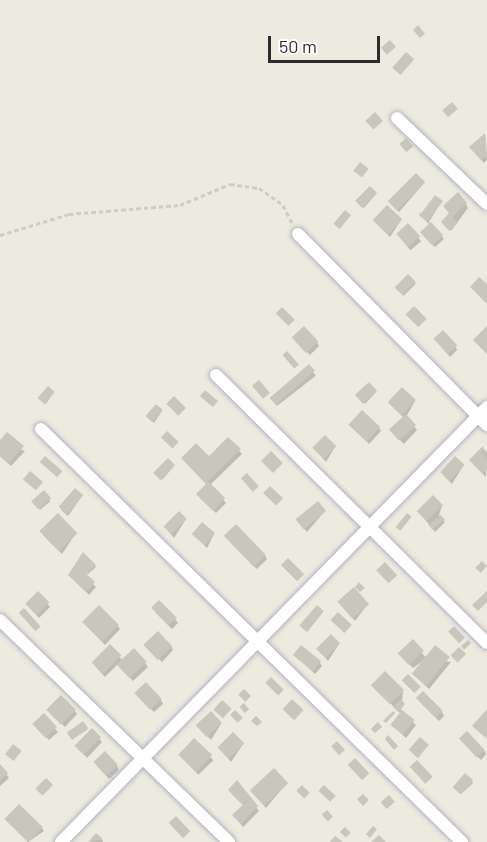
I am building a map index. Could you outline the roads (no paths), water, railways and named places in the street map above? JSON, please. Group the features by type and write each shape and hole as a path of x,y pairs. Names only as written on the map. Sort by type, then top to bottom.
{"street":[{"path":"397,118 487,204"},
{"path":"298,234 482,421"},
{"path":"216,375 367,528 487,643"},
{"path":"61,842 367,528 482,421 487,407"},
{"path":"42,429 462,842"},
{"path":"0,620 229,842"}]}
